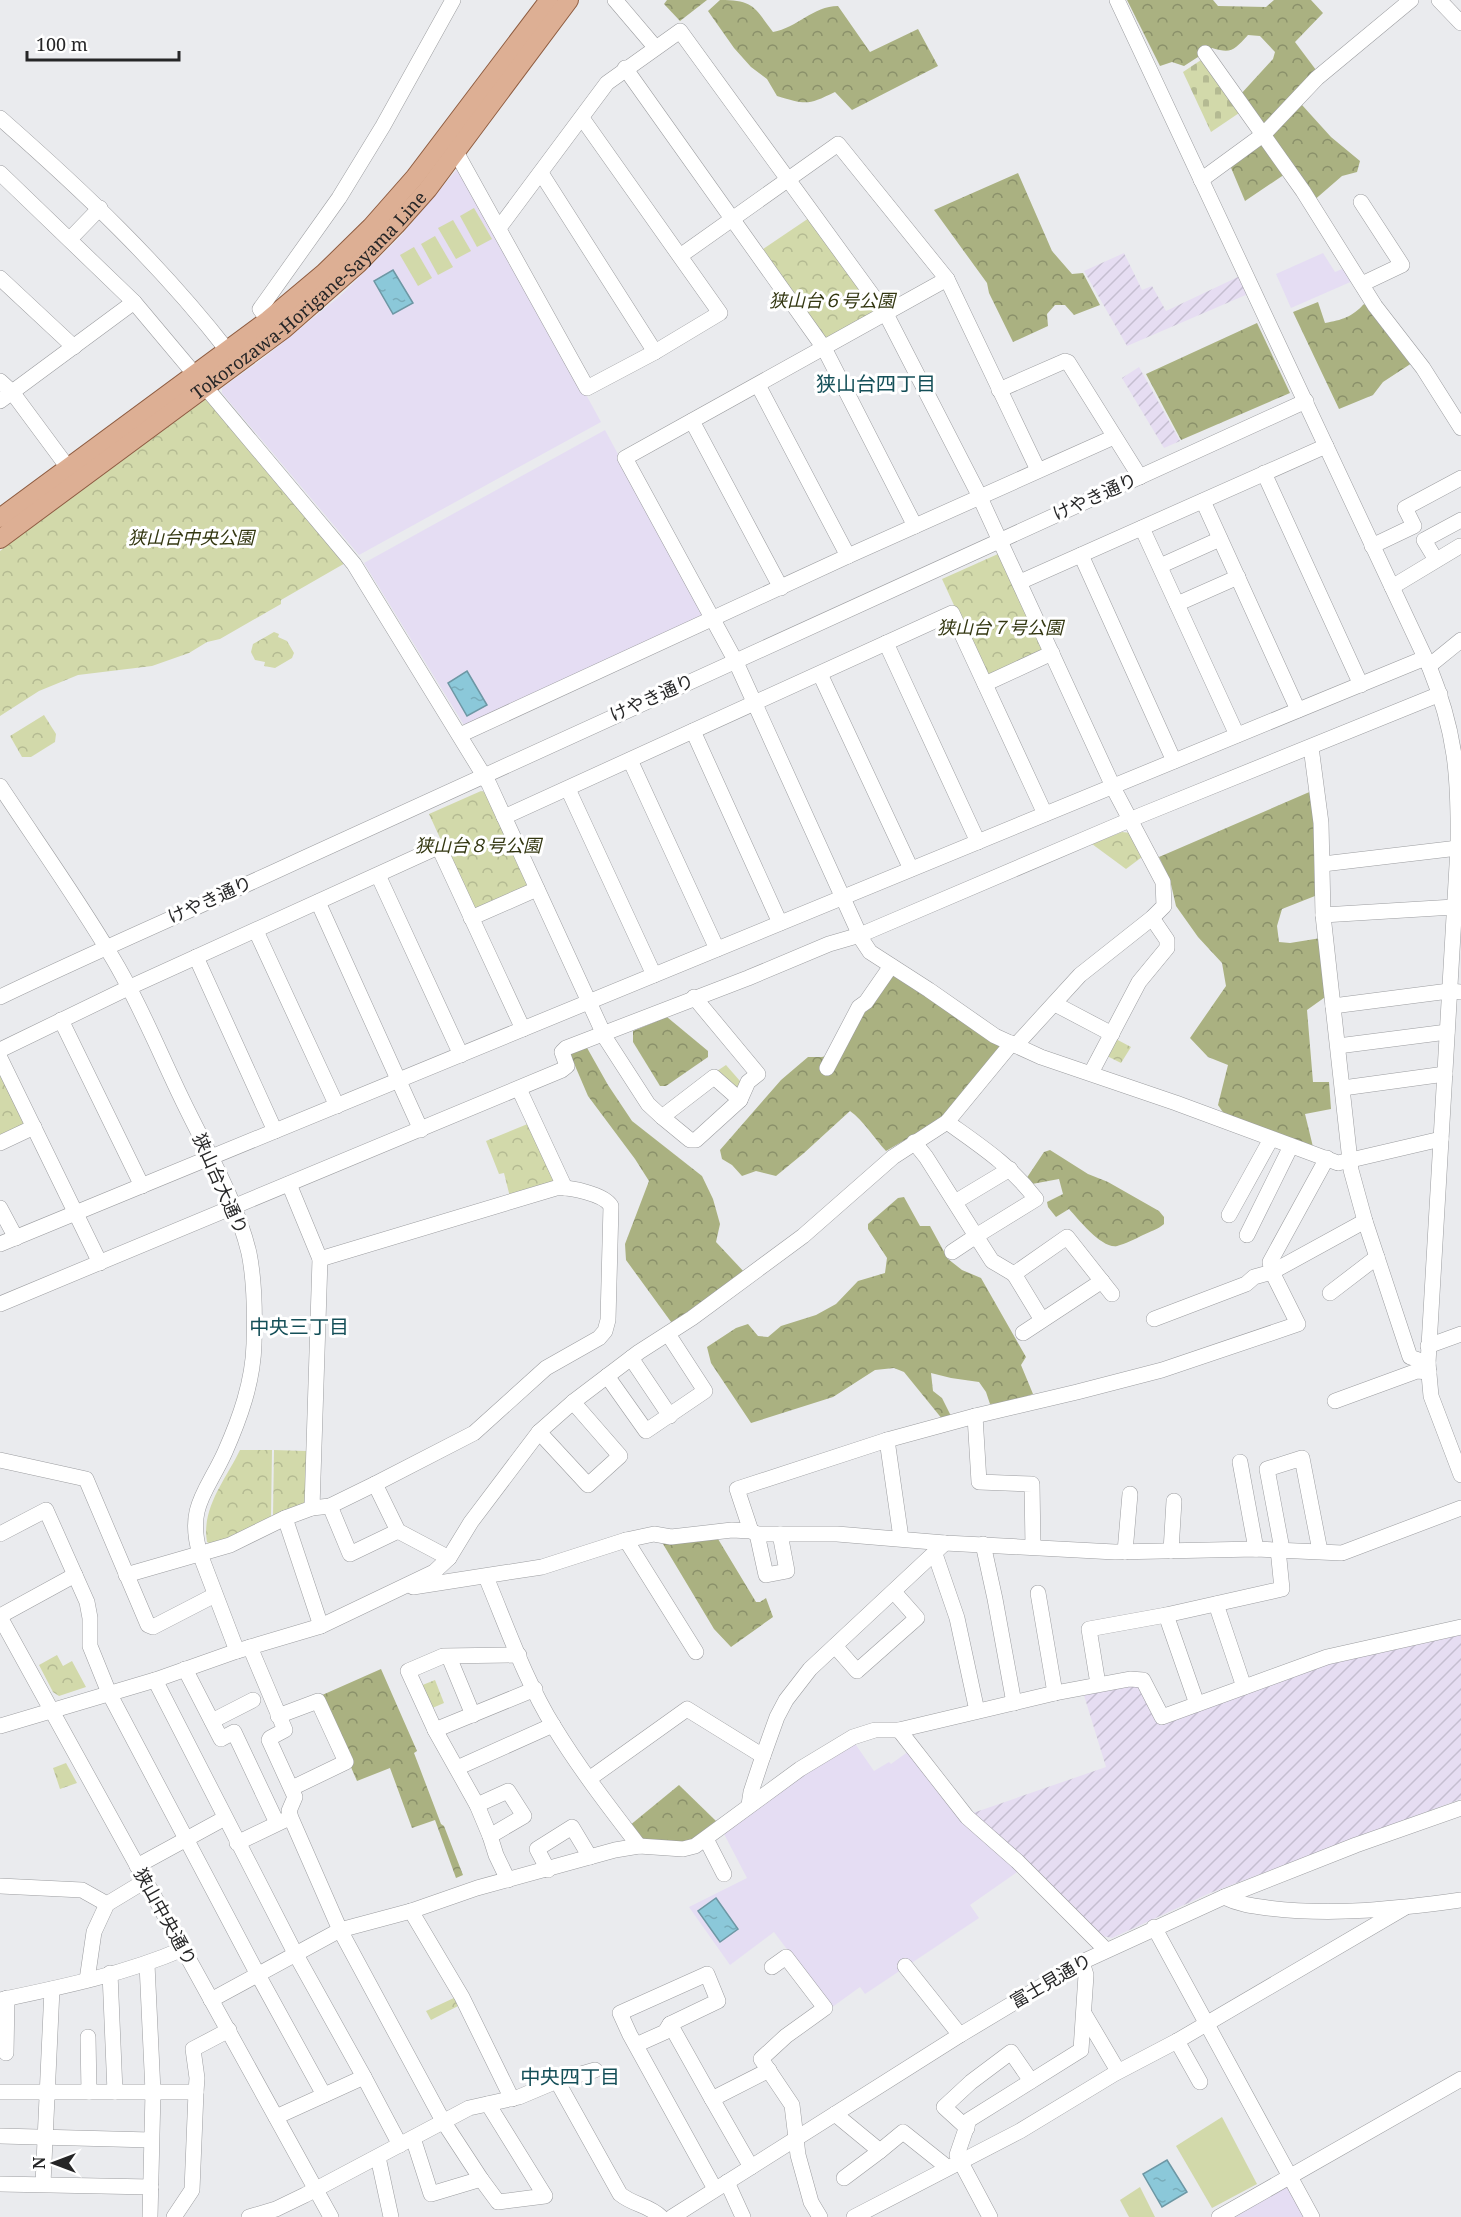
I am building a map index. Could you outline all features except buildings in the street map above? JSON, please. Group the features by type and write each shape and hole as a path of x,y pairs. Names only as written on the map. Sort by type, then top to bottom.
{"main road":[{"name":"Tokorozawa-Horigane-Sayama Line","path":"0,538 200,381 227,350 268,320 324,273 390,207 443,141 549,0"},
{"name":"Tokorozawa-Horigane-Sayama Line","path":"0,518 200,381 284,329 358,264 404,216 456,152 569,0"}],"street":[{"path":"268,320 260,309 339,198 383,126 453,0"},
{"path":"615,0 655,47"},
{"path":"1117,0 1427,662 1440,694 1453,742 1459,802 1455,992 1447,1032 1428,1367 1431,1396 1461,1475"},
{"path":"1201,180 1264,134 1317,78 1411,0"},
{"path":"1439,0 1461,23"},
{"path":"0,1726 155,1680 243,1649 321,1626 434,1572 449,1558 471,1522 539,1432 573,1402 631,1358 668,1334 803,1236 869,1177 914,1142 947,1122 1014,1044 1055,1004 1080,975 1164,906 1163,882 1129,820 980,496 886,314 680,31 607,83 499,228"},
{"path":"1205,53 1264,134 1375,306 1423,368 1461,428"},
{"path":"625,68 824,348 915,526"},
{"path":"0,118 100,208 167,278 227,350"},
{"path":"456,152 587,388 655,352 720,313 582,118"},
{"path":"680,256 838,144 947,279 1038,470"},
{"path":"0,173 134,302 354,564 483,775 603,1034 648,1104 690,1140 696,1140 740,1100 748,1082 758,1074 694,998"},
{"path":"541,173 655,352"},
{"path":"1361,202 1402,265 1362,284"},
{"path":"70,239 100,208"},
{"path":"0,278 74,346"},
{"path":"947,279 625,458 735,660 860,935 870,952 995,1036 1041,1057 1271,1139 1338,1162 1441,1139"},
{"path":"6,396 134,302"},
{"path":"999,390 1065,361 1068,362 1140,477"},
{"path":"0,381 6,396 69,469"},
{"path":"758,385 848,556"},
{"name":"けやき通り","path":"0,997 105,946 239,888 1306,401"},
{"path":"692,421 781,588"},
{"path":"460,735 848,556 1114,437"},
{"path":"1020,582 1326,446"},
{"path":"1264,473 1361,685"},
{"path":"1372,546 1413,525 1405,508 1461,478"},
{"path":"1203,501 1298,710"},
{"path":"1436,560 1425,540 1461,520"},
{"path":"1142,528 1237,735"},
{"path":"1160,566 1220,539"},
{"path":"1392,586 1460,546"},
{"path":"1081,555 1174,761"},
{"path":"1177,604 1238,576"},
{"path":"504,817 952,612 1045,814"},
{"path":"0,1244 1298,710 1427,662 1461,640"},
{"path":"886,643 978,842"},
{"path":"985,684 1052,653"},
{"path":"820,674 910,869"},
{"path":"0,1304 567,1068 562,1052 564,1049 786,963 829,944 860,935 1129,820 1440,694"},
{"path":"693,731 780,923"},
{"path":"1311,747 1321,823 1323,915 1350,1159 1365,1221 1410,1357 1428,1367"},
{"path":"630,760 717,949"},
{"name":"狭山台大通り","path":"0,786 105,946 128,988 233,1207 244,1236 252,1270 255,1319 253,1365 237,1423 198,1504 195,1527 200,1554 215,1595 278,1716"},
{"path":"568,789 654,975"},
{"path":"0,1050 128,988 438,848 523,1029"},
{"path":"1323,864 1458,848"},
{"path":"378,874 461,1055"},
{"path":"471,918 537,889"},
{"path":"318,902 421,1130"},
{"path":"1323,915 1456,910"},
{"path":"1091,1073 1139,982 1167,948 1167,940 1152,918"},
{"path":"256,931 337,1106"},
{"path":"196,957 275,1131"},
{"path":"827,1068 859,1007 866,1002 891,966"},
{"path":"1333,1006 1455,992"},
{"path":"1055,1004 1112,1034"},
{"path":"61,1020 142,1186"},
{"path":"1338,1046 1447,1032"},
{"path":"0,1058 100,1263"},
{"path":"1343,1088 1445,1074"},
{"path":"662,1117 714,1077 740,1100"},
{"path":"519,1089 565,1188"},
{"path":"947,1122 1010,1169 1036,1199 952,1252"},
{"path":"0,1143 34,1127"},
{"path":"1229,1215 1271,1139"},
{"path":"914,1142 992,1261 1014,1274 1042,1320"},
{"path":"1246,1235 1291,1146"},
{"path":"780,1534 787,1571 766,1575 754,1533 737,1489 887,1440 1162,1370 1298,1324 1272,1272 1270,1262 1327,1158"},
{"path":"955,1202 1010,1169"},
{"path":"289,1184 320,1259 312,1508"},
{"path":"126,1575 230,1545 285,1518 312,1508 330,1506 375,1484 474,1433 546,1368 594,1342 605,1331 608,1320 611,1206 604,1198 565,1188 556,1188 320,1259"},
{"path":"0,1208 16,1238"},
{"path":"1154,1319 1246,1284 1254,1277 1272,1272 1365,1221"},
{"path":"1014,1274 1067,1237 1112,1294"},
{"path":"1330,1293 1377,1257"},
{"path":"1023,1333 1102,1281"},
{"path":"607,1376 646,1431 670,1416 705,1391 668,1334"},
{"path":"1428,1346 1461,1334"},
{"path":"631,1358 670,1416"},
{"path":"1335,1401 1428,1367"},
{"path":"539,1432 588,1485 620,1456 573,1402"},
{"path":"975,1416 979,1482 1032,1484 1033,1547"},
{"path":"887,1440 901,1539"},
{"path":"1098,1684 1089,1629 1166,1615 1282,1589 1280,1549 1267,1469 1302,1458 1320,1551"},
{"path":"0,1460 86,1479 148,1625 153,1627 215,1595"},
{"path":"1240,1462 1256,1549"},
{"path":"375,1484 398,1531 449,1558"},
{"path":"1125,1552 1130,1494"},
{"path":"1171,1551 1174,1501"},
{"path":"330,1506 350,1554 398,1531"},
{"path":"407,1585 416,1587 542,1567 626,1540 654,1534 671,1537 716,1530 780,1534 837,1534 901,1539 940,1549 983,1544 1125,1552 1280,1549 1342,1553 1461,1508"},
{"path":"0,1534 46,1510 87,1602 90,1618 90,1646 110,1693 257,1973 324,2095"},
{"path":"285,1518 321,1626"},
{"path":"626,1540 696,1652"},
{"path":"983,1544 1014,1703"},
{"path":"749,1805 763,1756 777,1717 786,1700 810,1669 940,1549"},
{"path":"940,1549 977,1711"},
{"path":"0,1616 75,1575"},
{"path":"486,1577 519,1655 553,1725 588,1779 639,1846"},
{"path":"835,1646 857,1671 917,1618 894,1592"},
{"path":"1038,1593 1055,1693"},
{"path":"1216,1604 1244,1687"},
{"path":"1166,1615 1197,1704"},
{"name":"狭山中央通り","path":"0,1616 332,2217"},
{"path":"211,2000 340,1930 411,1911 461,1892 590,1857 639,1846 682,1849 695,1846 800,1769 854,1737 875,1730 899,1730 1055,1693 1130,1679 1143,1680 1162,1717 1327,1657 1461,1627"},
{"path":"508,1880 477,1805 435,1730 408,1671 443,1656 519,1655"},
{"path":"449,1657 473,1715"},
{"path":"185,1669 221,1739 234,1732 284,1820 340,1930 443,2121 481,2179 498,2202 545,2196 488,2104"},
{"path":"155,1680 295,1953 364,2077 407,2141 431,2194 481,2179"},
{"path":"435,1730 535,1689"},
{"path":"212,1721 253,1700"},
{"path":"237,1843 284,1820 290,1811 295,1797 269,1740 285,1730 278,1716 318,1701 346,1762 291,1788"},
{"path":"588,1779 687,1709 763,1756"},
{"path":"457,1768 553,1725"},
{"path":"899,1730 967,1817 1017,1861 1106,1950"},
{"path":"477,1805 508,1791 524,1816 490,1836"},
{"name":"富士見通り","path":"672,2217 698,2210 721,2185 960,2035 1082,1962 1154,1927 1224,1897 1317,1860 1461,1808"},
{"path":"137,1866 225,1818"},
{"path":"548,1869 537,1849 572,1827 590,1857"},
{"path":"706,1839 724,1874"},
{"path":"87,1980 94,1932 107,1904 145,1881"},
{"path":"0,1886 82,1890 107,1904"},
{"path":"1224,1897 1239,1904 1327,1912 1404,1908 1461,1900"},
{"path":"854,2217 1020,2131 1118,2072 1178,2041 1404,1908"},
{"path":"411,1911 462,1997 512,2099"},
{"path":"1154,1927 1312,2217"},
{"path":"6,2053 4,1999 147,1964 183,1948"},
{"path":"772,1967 786,1957 825,2007 760,2058 792,2105 798,2155 811,2202 820,2217"},
{"path":"954,2165 969,2120 1081,2050 1086,1976 1082,1962"},
{"path":"147,1964 153,2092 150,2217"},
{"path":"905,1966 960,2035"},
{"path":"110,1973 115,2092"},
{"path":"636,2045 665,2032 670,2024 718,2001 707,1974 620,2013 636,2045 743,2217"},
{"path":"43,2184 52,1989"},
{"path":"1085,2015 1118,2072"},
{"path":"670,2024 751,2167"},
{"path":"174,2217 192,2190 196,2092 196,2066 193,2049 229,2030"},
{"path":"88,2037 89,2091"},
{"path":"1178,2041 1200,2082"},
{"path":"967,2128 944,2107 971,2082 1011,2052 1031,2081"},
{"path":"249,2217 276,2213 316,2188 469,2108 512,2099 557,2081 595,2070"},
{"path":"712,2098 769,2070"},
{"path":"276,2117 364,2077"},
{"path":"1220,2217 1461,2079"},
{"path":"557,2081 620,2194 630,2202 653,2209 661,2217"},
{"path":"0,2092 196,2092"},
{"path":"835,2114 880,2151"},
{"path":"844,2178 903,2132 954,2165 990,2217"},
{"path":"0,2136 151,2140"},
{"path":"378,2157 391,2217"},
{"path":"0,2184 150,2187"}],"shaded area":[{"path":"458,168 462,168 601,422 359,555 222,393 222,388 265,357 340,296 399,238"},
{"path":"1124,253 1142,290 1152,286 1166,311 1240,276 1248,294 1127,346 1084,271"},
{"path":"1323,253 1335,272 1347,267 1355,280 1291,308 1276,274"},
{"path":"1139,367 1180,441 1164,448 1122,378"},
{"path":"605,430 704,614 703,618 464,725 364,563"},
{"path":"1461,1631 1461,1799 1210,1893 1112,1938 1097,1935 970,1814 1106,1767 1083,1692 1140,1684 1159,1723 1296,1672"},
{"path":"849,1742 856,1745 874,1771 889,1762 891,1764 909,1751 1020,1870 970,1905 979,1918 865,1994 860,1987 831,2008 774,1932 730,1965 689,1907 747,1878 722,1830"},
{"path":"1287,2186 1304,2217 1232,2217"}],"green space":[{"path":"667,0 707,0 680,21 664,4"},
{"path":"720,0 740,1 752,7 773,32 782,30 813,13 838,6 870,52 918,29 938,66 852,110 835,92 807,102 777,96 767,79 751,67 734,48 708,11"},
{"path":"1127,0 1213,0 1218,6 1266,7 1274,0 1311,0 1323,13 1295,42 1316,70 1302,105 1331,137 1360,161 1357,172 1342,176 1312,202 1291,170 1245,201 1229,163 1269,134 1240,95 1273,59 1275,52 1260,36 1248,35 1232,49 1224,51 1212,48 1184,66 1172,62 1160,66"},
{"path":"1207,56 1245,109 1211,132 1183,72"},
{"path":"1018,173 1052,251 1072,274 1083,273 1100,305 1074,315 1065,305 1055,305 1047,314 1048,326 1013,342 989,293 987,283 934,210"},
{"path":"474,208 492,239 477,247 460,216"},
{"name":"狭山台６号公園","path":"809,218 877,311 828,342 760,251"},
{"path":"453,220 471,251 456,259 438,228"},
{"path":"435,236 453,267 438,275 421,244"},
{"path":"414,247 432,278 418,286 400,255"},
{"path":"1318,302 1325,323 1346,317 1364,304 1371,308 1412,363 1383,382 1373,395 1339,409 1293,312"},
{"path":"1257,323 1290,393 1181,440 1146,374"},
{"name":"狭山台中央公園","path":"206,399 347,562 281,600 281,604 220,639 207,642 189,653 152,666 78,675 39,691 0,716 0,551"},
{"name":"狭山台７号公園","path":"998,554 1003,556 1045,648 1042,653 986,675 942,579"},
{"path":"274,632 279,634 278,637 287,641 294,653 292,658 275,668 264,666 265,662 255,660 251,652 253,644"},
{"path":"44,715 56,734 55,742 31,757 22,757 10,736"},
{"path":"1314,790 1320,894 1282,909 1277,926 1279,942 1290,943 1321,938 1328,995 1307,1010 1313,1082 1329,1082 1331,1109 1305,1114 1314,1151 1229,1121 1218,1105 1228,1065 1208,1057 1190,1038 1226,986 1222,963 1198,937 1176,906 1170,880 1159,857"},
{"name":"狭山台８号公園","path":"481,791 488,793 529,884 527,888 477,911 472,908 429,814"},
{"path":"1122,832 1131,833 1146,854 1126,869 1092,844"},
{"path":"891,973 1004,1048 941,1119 886,1151 850,1111 776,1176 756,1171 742,1176 732,1165 722,1159 720,1150 781,1080 808,1057 822,1057 840,1052 863,1010"},
{"path":"667,1017 708,1051 708,1057 666,1086 660,1086 633,1042 633,1031"},
{"path":"1114,1038 1131,1047 1121,1063 1105,1055"},
{"path":"586,1046 632,1121 702,1176 713,1199 720,1224 716,1242 746,1274 674,1326 626,1260 625,1244 649,1181 588,1096 570,1054"},
{"path":"726,1065 740,1081 742,1093 714,1073"},
{"path":"0,1068 26,1123 0,1139"},
{"path":"530,1123 556,1184 510,1197 504,1173 499,1174 486,1141"},
{"path":"1050,1150 1088,1174 1108,1182 1159,1211 1164,1217 1164,1224 1127,1243 1111,1246 1091,1233 1069,1209 1056,1217 1047,1202 1063,1194 1059,1179 1032,1184 1026,1179 1044,1152"},
{"path":"904,1197 920,1226 930,1226 948,1259 962,1270 981,1278 1026,1357 1021,1365 1033,1394 1006,1403 990,1404 979,1382 931,1373 933,1391 942,1398 951,1416 943,1420 904,1372 894,1368 875,1370 833,1397 751,1423 711,1363 707,1347 736,1328 748,1324 758,1336 768,1337 781,1326 816,1315 836,1304 858,1281 885,1273 887,1258 868,1229 868,1224 898,1198"},
{"path":"240,1450 272,1450 271,1517 212,1545 207,1542 206,1529 211,1506"},
{"path":"274,1450 308,1451 307,1503 273,1517"},
{"path":"715,1534 756,1602 766,1598 773,1617 731,1647 714,1629 660,1539"},
{"path":"57,1655 63,1666 72,1661 86,1687 59,1696 53,1692 39,1665"},
{"path":"381,1669 417,1751 414,1753 463,1875 456,1878 435,1820 412,1828 390,1768 357,1781 320,1696"},
{"path":"435,1680 444,1703 430,1709 420,1686"},
{"path":"66,1763 77,1783 60,1789 53,1768"},
{"path":"679,1785 716,1821 692,1840 683,1842 643,1840 629,1826"},
{"path":"456,1997 460,2005 431,2020 426,2011"},
{"path":"1222,2117 1257,2184 1212,2208 1176,2146"},
{"path":"1140,2187 1155,2217 1129,2217 1120,2200"}],"water":[{"path":"393,270 413,303 393,314 374,281"},
{"path":"467,671 487,705 467,716 448,683"},
{"path":"716,1898 738,1929 720,1942 698,1911"},
{"path":"1167,2160 1187,2192 1162,2207 1143,2174"}],"district":[{"name":"狭山台四丁目","path":"876,384"},
{"name":"中央三丁目","path":"299,1327"},
{"name":"中央四丁目","path":"570,2077"}]}
